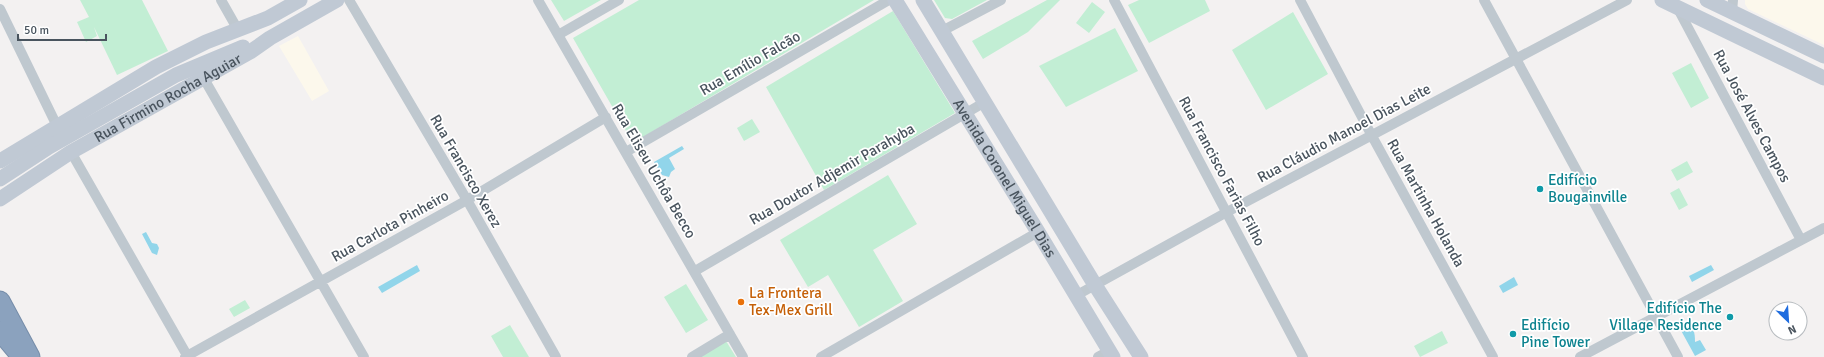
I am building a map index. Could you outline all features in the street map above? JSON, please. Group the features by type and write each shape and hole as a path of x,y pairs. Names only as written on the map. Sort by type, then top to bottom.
{"highway":[{"path":"0,301 30,357"},
{"path":"0,331 22,357"}],"street":[{"path":"221,0 238,30"},
{"name":"Rua Firmino Rocha Aguiar","path":"0,161 156,67 206,42 268,18 300,0"},
{"name":"Rua Firmino Rocha Aguiar","path":"0,199 71,152 250,52 270,38 337,0"},
{"name":"Rua Francisco Xerez","path":"349,0 467,200 556,357"},
{"name":"Rua Eliseu Uchôa Becco","path":"538,0 743,357"},
{"path":"558,34 619,0"},
{"name":"Rua Emílio Falcão","path":"626,152 889,0"},
{"name":"Avenida Coronel Miguel Dias","path":"895,0 1077,295 1107,355"},
{"name":"Avenida Coronel Miguel Dias","path":"923,0 1095,285 1141,357"},
{"path":"942,31 1001,0"},
{"name":"Rua Francisco Farias Filho","path":"1114,0 1303,357"},
{"name":"Rua Martinha Holanda","path":"1300,0 1372,136 1493,357"},
{"path":"1484,0 1517,58 1678,357"},
{"name":"Rua Cláudio Manoel Dias Leite","path":"1077,295 1227,212 1627,0"},
{"path":"1662,0 1824,78"},
{"path":"1706,0 1733,6 1824,56"},
{"name":"Rua José Alves Campos","path":"1677,7 1802,240"},
{"path":"0,9 57,126"},
{"path":"0,179 49,147 176,75 226,53 270,38"},
{"path":"203,77 364,357"},
{"name":"Rua Doutor Adjemir Parahyba","path":"695,271 985,102"},
{"name":"Rua Carlota Pinheiro","path":"187,357 467,200 606,117"},
{"path":"71,152 187,357"},
{"path":"1580,357 1824,228"},
{"path":"821,357 1038,232"},
{"path":"692,357 730,334"}],"shaded area":[{"path":"1745,0 1824,0 1824,45 1748,9 1745,4"},
{"path":"298,36 329,91 312,101 279,46"}],"green space":[{"path":"80,0 142,0 168,51 117,75 94,27 97,36 86,42 77,22 89,17"},
{"path":"551,0 601,0 564,21"},
{"path":"639,0 874,0 633,143 573,38"},
{"path":"934,0 987,0 952,19 945,18"},
{"path":"1047,0 1060,0 1028,32 983,59 972,41"},
{"path":"1139,0 1205,0 1210,11 1149,43 1128,5"},
{"path":"1092,2 1105,12 1089,33 1076,23"},
{"path":"893,11 955,113 824,190 766,87"},
{"path":"1293,12 1328,74 1266,110 1232,50"},
{"path":"1115,28 1138,71 1066,107 1039,66"},
{"path":"1691,63 1709,98 1691,108 1672,73"},
{"path":"752,119 760,132 744,141 737,128"},
{"path":"1687,161 1693,172 1677,181 1671,170"},
{"path":"888,175 917,224 873,250 903,301 859,327 828,275 808,287 780,240"},
{"path":"1679,188 1688,205 1679,210 1670,193"},
{"path":"686,284 708,320 686,333 664,297"},
{"path":"245,300 250,308 234,317 229,309"},
{"path":"510,325 529,357 503,357 491,336"},
{"path":"1442,331 1448,343 1420,357 1414,346"},
{"path":"726,341 736,357 698,357"}],"water":[{"path":"682,146 684,149 669,158 675,169 671,172 669,177 662,175 654,162"},
{"path":"146,232 152,243 157,244 159,248 157,255 152,253 142,234"},
{"path":"417,265 420,271 382,293 378,287"},
{"path":"1711,265 1714,270 1692,282 1689,276"},
{"path":"1514,277 1518,285 1503,293 1499,286"},
{"path":"1684,322 1692,327 1695,342 1700,340 1706,350 1695,356 1678,325"}],"place":[{"name":"Edifício Bougainville","path":"1540,189"},
{"name":"La Frontera Tex-Mex Grill","path":"741,302"},
{"name":"Edifício The Village Residence","path":"1730,317"},
{"name":"Edifício Pine Tower","path":"1513,334"}]}
